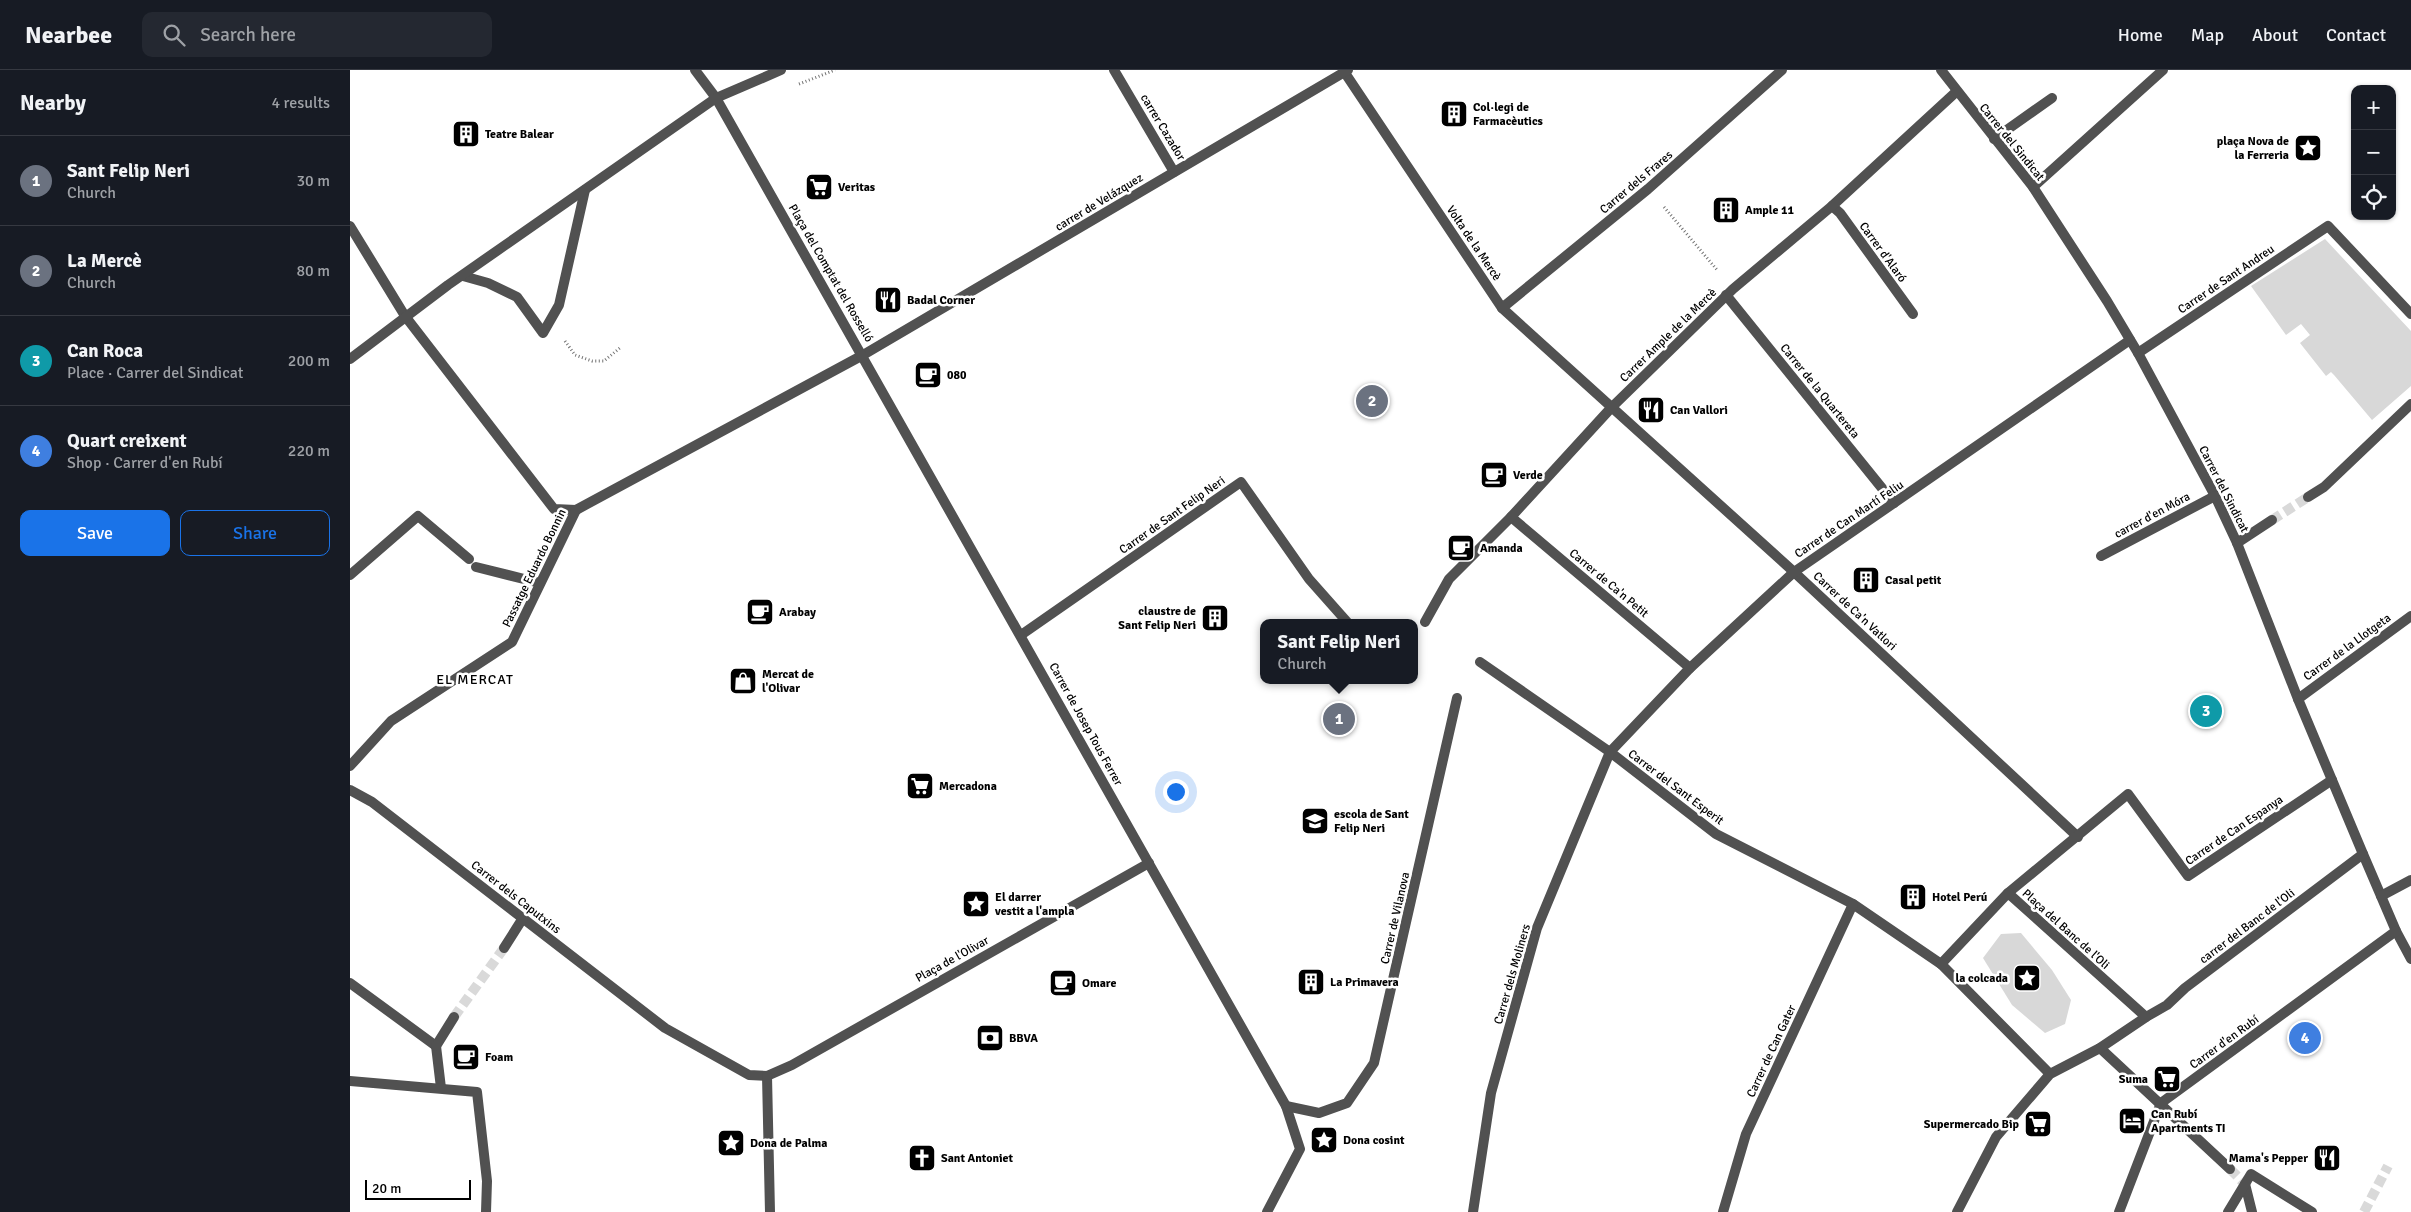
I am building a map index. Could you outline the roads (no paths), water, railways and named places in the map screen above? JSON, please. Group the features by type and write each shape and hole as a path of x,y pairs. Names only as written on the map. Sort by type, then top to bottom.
{"street":[{"name":"Plaça del Comptat del Rosselló","path":"576,510 863,355 716,98 695,70"},
{"path":"350,359 406,316 716,98 781,70"},
{"name":"carrer Cazador","path":"1114,70 1174,172"},
{"name":"Carrer dels Frares","path":"1502,308 1648,189 1782,70"},
{"name":"Carrer del Sindicat","path":"1941,70 1956,92 2033,187 2138,353 2215,496 2237,543 2298,699 2396,932 2411,959"},
{"path":"2033,187 2163,70"},
{"name":"carrer de Velázquez","path":"863,355 1345,71"},
{"name":"Volta de la Mercè","path":"1345,71 1502,308 1611,408"},
{"name":"Carrer Ample de la Mercè","path":"1425,622 1449,579 1511,517 1611,408 1730,292 1832,206 1956,92"},
{"path":"1994,139 2052,98"},
{"path":"463,276 488,283 517,296 543,333 559,305 584,190"},
{"name":"Carrer d'Alaró","path":"1832,206 1840,213 1913,314"},
{"path":"350,226 406,316 554,510 576,510"},
{"name":"Carrer de Sant Andreu","path":"2138,353 2328,226 2411,314"},
{"name":"Carrer de la Quartereta","path":"1730,292 1894,503"},
{"name":"Carrer de Can Martí Feliu","path":"1610,752 1690,668 1794,572 2130,340"},
{"name":"Carrer de Josep Tous Ferrer","path":"863,355 1286,1106 1300,1149 1267,1212"},
{"path":"2308,497 2324,487 2411,404"},
{"name":"Carrer de Ca'n Vatlori","path":"1611,408 1794,572 2078,837"},
{"name":"Carrer de Sant Felip Neri","path":"1021,635 1240,482 1309,579 1344,619"},
{"name":"carrer d'en Móra","path":"2100,556 2215,496"},
{"name":"Passatge Eduardo Bonnin","path":"350,766 391,721 512,642 576,510"},
{"path":"350,575 418,516 472,563 540,583"},
{"name":"Carrer de Ca'n Petit","path":"1511,517 1690,668"},
{"path":"2237,543 2272,520"},
{"name":"Carrer de la Llotgeta","path":"2298,699 2411,616"},
{"name":"Carrer del Sant Esperit","path":"1480,662 1610,752 1716,834 1853,904 1941,964"},
{"name":"Carrer de Vilanova","path":"1286,1106 1319,1113 1347,1103 1374,1063 1457,698"},
{"name":"Carrer dels Moliners","path":"1472,1212 1491,1094 1537,928 1610,752"},
{"name":"Carrer de Can Espanya","path":"2008,893 2128,794 2188,876 2332,780"},
{"name":"Carrer dels Caputxins","path":"350,790 372,802 665,1028 749,1076 767,1076"},
{"name":"carrer del Banc de l'Oli","path":"2146,1017 2167,1005 2185,988 2363,854"},
{"name":"Plaça de l'Olivar","path":"767,1076 800,1060 1150,864"},
{"path":"2381,896 2411,880"},
{"name":"Plaça del Banc de l'Oli","path":"1941,964 2008,893 2146,1017"},
{"name":"Carrer de Can Gater","path":"1723,1212 1746,1134 1853,904"},
{"path":"504,948 523,918"},
{"name":"Carrer d'en Rubí","path":"2161,1103 2396,932"},
{"path":"1941,964 2050,1074"},
{"path":"350,983 436,1046"},
{"path":"441,1088 436,1046 454,1017"},
{"path":"1957,1212 1996,1138 2050,1074 2100,1048 2146,1017"},
{"path":"2100,1048 2230,1169"},
{"path":"767,1076 770,1212"},
{"path":"350,1081 477,1092 487,1181 486,1212"},
{"path":"2119,1212 2161,1103"},
{"path":"2228,1212 2251,1174 2312,1212"},
{"path":"2245,1184 2252,1212"}],"tunnel":[{"path":"2272,520 2308,497"},
{"path":"454,1017 504,948"},
{"path":"2364,1212 2388,1166"},
{"path":"2230,1169 2245,1184"}],"place":[{"name":"Col·legi de Farmacèutics","path":"1454,114"},
{"name":"Teatre Balear","path":"466,134"},
{"name":"plaça Nova de la Ferreria","path":"2308,148"},
{"name":"Veritas","path":"819,187"},
{"name":"Ample 11","path":"1726,210"},
{"name":"Badal Corner","path":"888,300"},
{"name":"080","path":"928,375"},
{"name":"La Mercè","path":"1372,401"},
{"name":"Can Vallori","path":"1651,410"},
{"name":"Verde","path":"1494,475"},
{"name":"Amanda","path":"1461,548"},
{"name":"Casal petit","path":"1866,580"},
{"name":"Arabay","path":"760,612"},
{"name":"claustre de Sant Felip Neri","path":"1215,618"},
{"name":"Mercat de l'Olivar","path":"743,681"},
{"name":"Can Roca","path":"2206,711"},
{"name":"Sant Felip Neri","path":"1339,719"},
{"name":"Mercadona","path":"920,786"},
{"name":"escola de Sant Felip Neri","path":"1315,821"},
{"name":"Hotel Perú","path":"1913,897"},
{"name":"El darrer vestit a l'ampla","path":"976,904"},
{"name":"la colcada","path":"2027,978"},
{"name":"La Primavera","path":"1311,982"},
{"name":"Omare","path":"1063,983"},
{"name":"BBVA","path":"990,1038"},
{"name":"Quart creixent","path":"2305,1038"},
{"name":"Foam","path":"466,1057"},
{"name":"Suma","path":"2167,1079"},
{"name":"Can Rubí Apartments TI","path":"2132,1121"},
{"name":"Supermercado Bip","path":"2038,1124"},
{"name":"Dona cosint","path":"1324,1140"},
{"name":"Dona de Palma","path":"731,1143"},
{"name":"Sant Antoniet","path":"922,1158"},
{"name":"Mama's Pepper","path":"2327,1158"}],"district":[{"name":"EL MERCAT","path":"475,679"}]}
